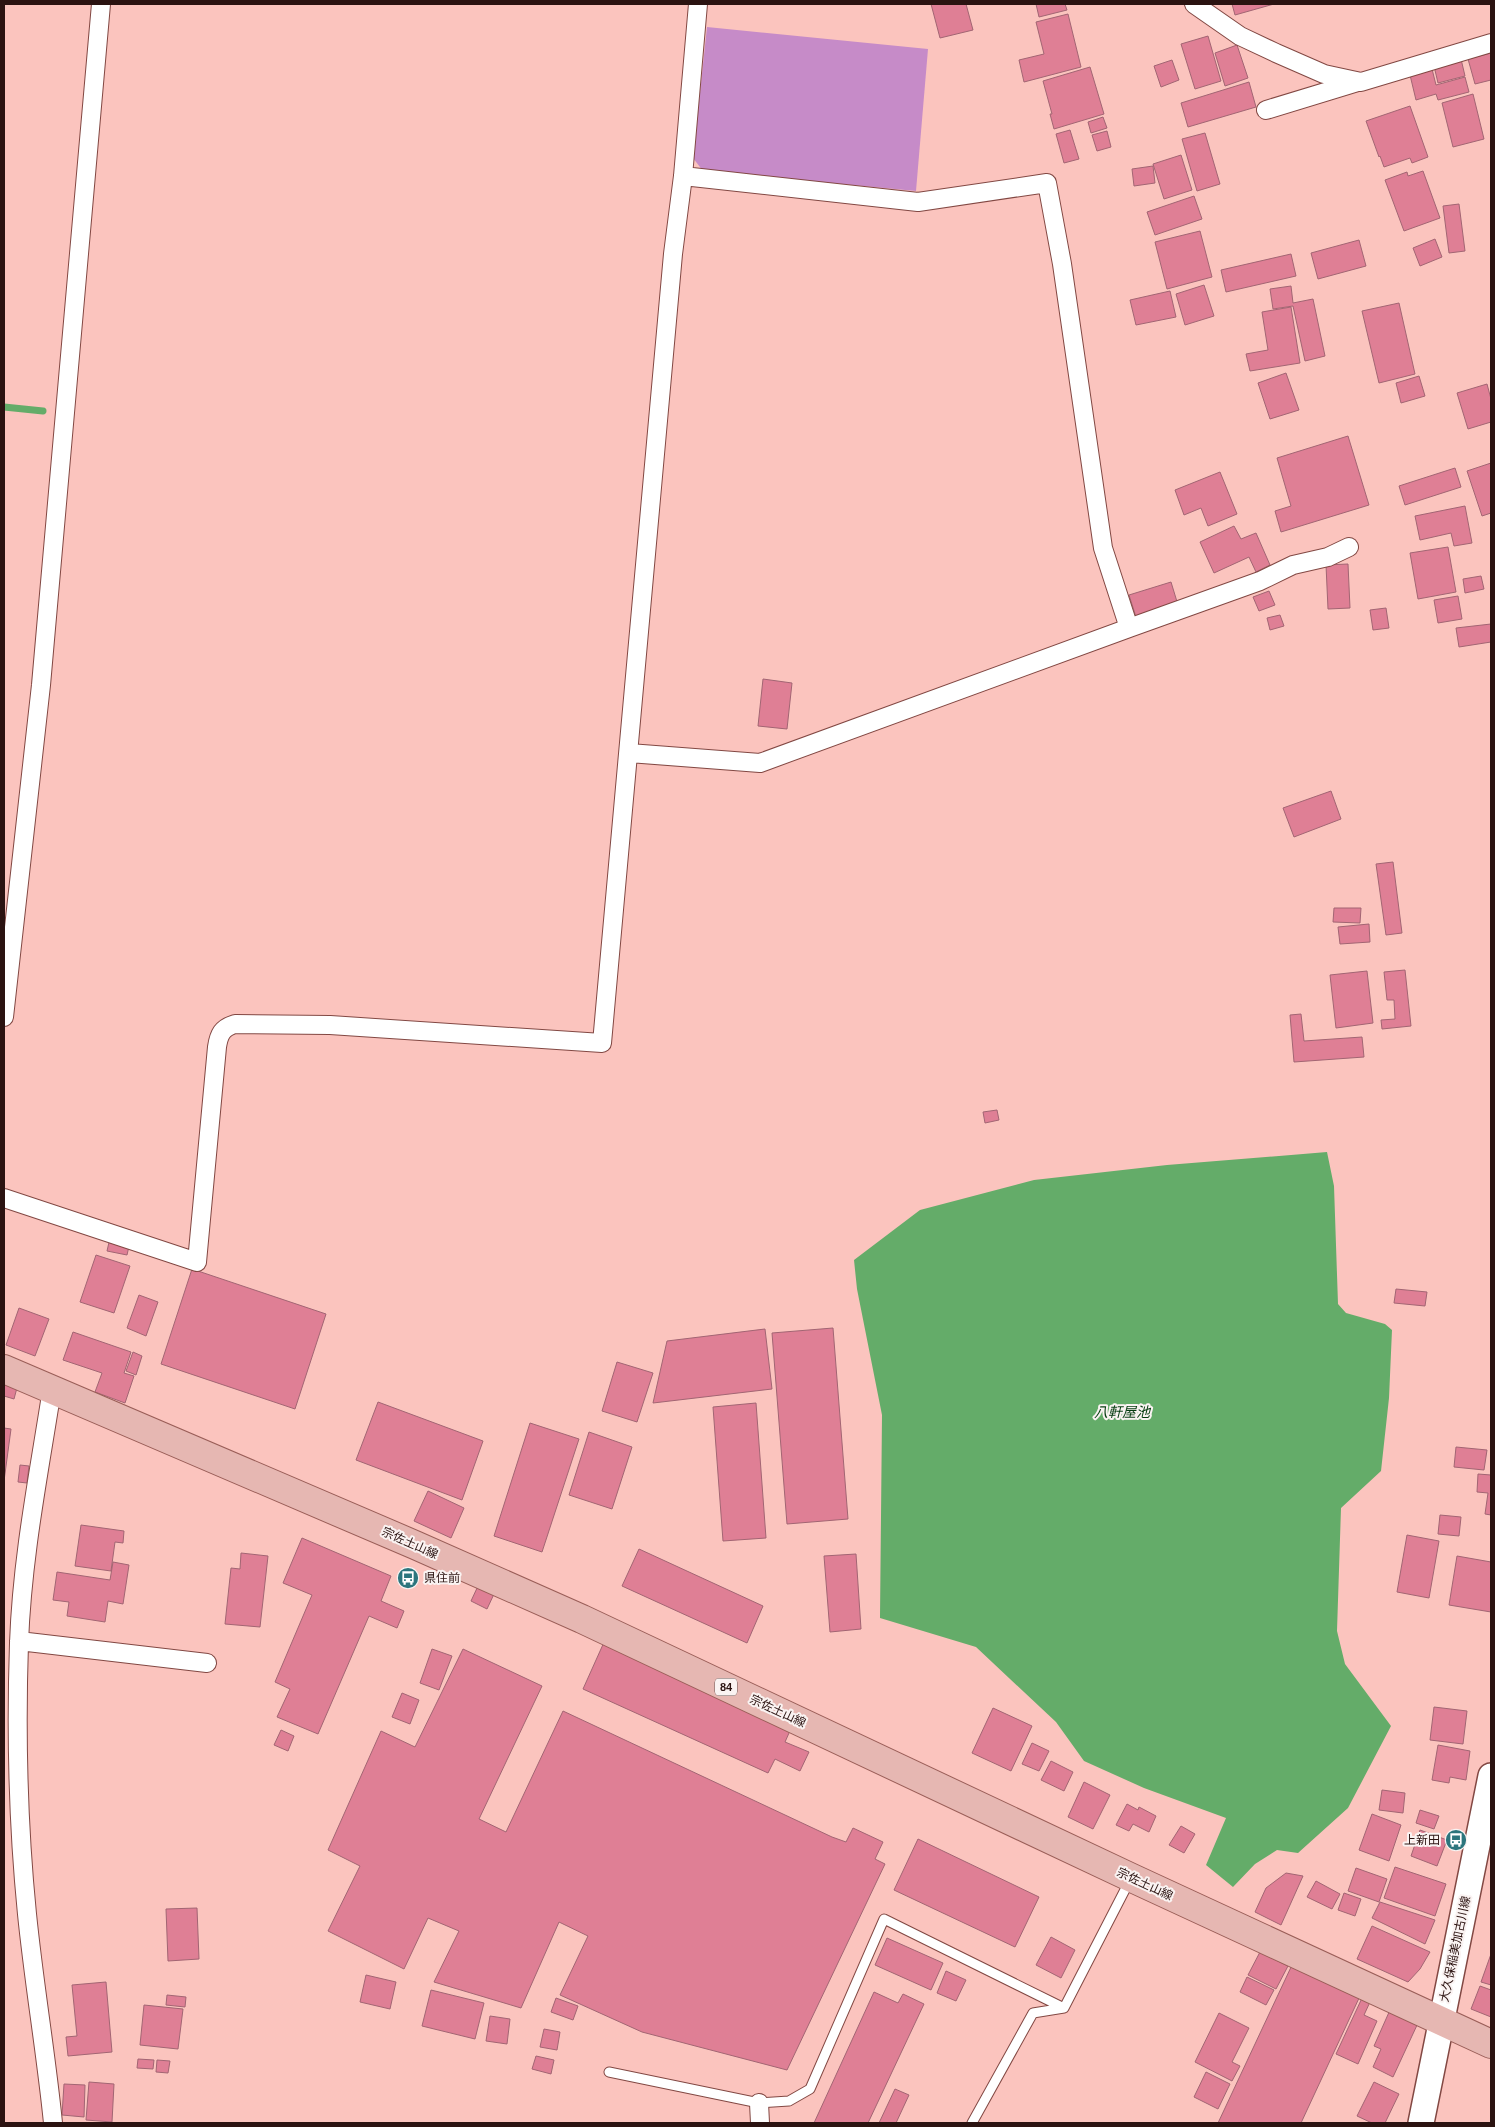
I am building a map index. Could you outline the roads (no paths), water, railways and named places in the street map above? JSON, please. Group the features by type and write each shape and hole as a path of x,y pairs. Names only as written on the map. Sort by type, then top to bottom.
{"main road":[{"name":"宗佐土山線","path":"4,1369 582,1619 1132,1878 1491,2044"},
{"name":"大久保稲美加古川線","path":"1421,2123 1491,1776"}],"street":[{"path":"4,1017 41,685 101,4"},
{"path":"4,1198 197,1262 217,1047 219,1036 225,1027 235,1024 330,1025 602,1043 630,753 673,254 684,176 698,4"},
{"path":"1194,4 1240,36 1276,53 1324,74 1361,82"},
{"path":"1266,110 1491,43"},
{"path":"684,176 918,202 1047,183 1062,264 1103,548 1128,628"},
{"path":"630,753 760,764 1260,581 1293,565 1328,556 1349,547"},
{"path":"52,1389 24,1563 19,1642 19,1780 27,1913 53,2123"},
{"path":"19,1642 207,1664"},
{"path":"759,2103 760,2123"}],"lane":[{"path":"1064,2008 1132,1878"},
{"path":"609,2072 759,2103 789,2101 810,2089 884,1918 1064,2008"},
{"path":"972,2123 1033,2013 1064,2008"}],"water":[{"name":"八軒屋池","path":"1327,1152 1334,1186 1338,1304 1346,1313 1385,1324 1392,1330 1389,1398 1381,1471 1341,1508 1337,1631 1345,1664 1391,1726 1348,1808 1298,1853 1277,1850 1255,1864 1233,1887 1206,1865 1226,1818 1144,1788 1084,1761 1056,1722 976,1647 880,1618 882,1415 857,1289 854,1260 920,1210 1034,1180 1167,1165"}],"waterway":[{"path":"4,407 43,411"}],"place":[{"name":"県住前","path":"408,1578"},
{"name":"上新田","path":"1456,1840"}]}
